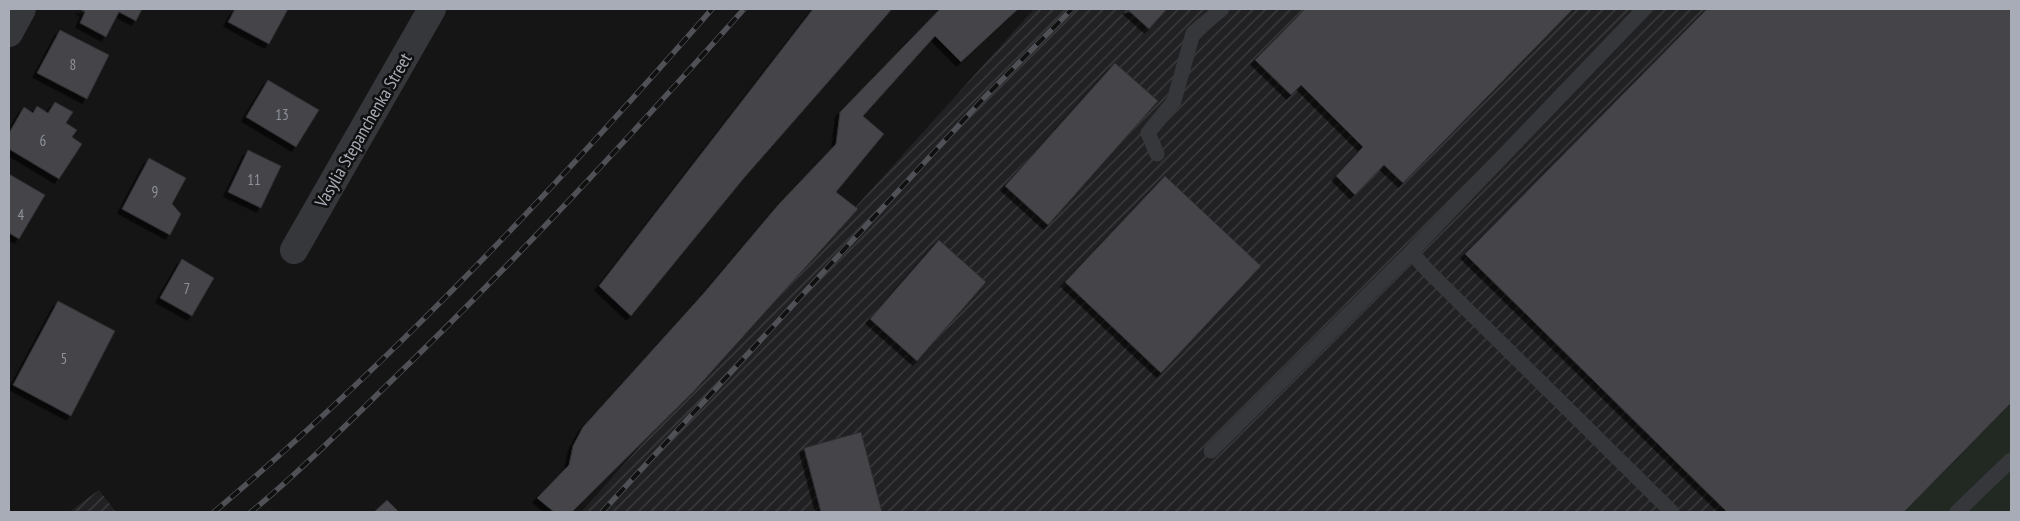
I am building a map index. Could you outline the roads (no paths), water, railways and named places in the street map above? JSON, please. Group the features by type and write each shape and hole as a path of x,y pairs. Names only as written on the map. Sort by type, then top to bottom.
{"street":[{"path":"9,33 22,9"},
{"name":"Vasylia Stepanchenka Street","path":"294,250 432,9"}],"lane":[{"path":"1157,154 1148,133 1174,101 1193,33 1222,9"},
{"path":"1211,451 1411,252 1644,9"},
{"path":"1411,252 1672,512"},
{"path":"1957,512 2011,460"}],"railway":[{"path":"214,512 281,454 410,333 534,206 712,9"},
{"path":"251,512 319,451 477,296 657,106 744,9"},
{"path":"602,512 983,99 1072,9"}]}
